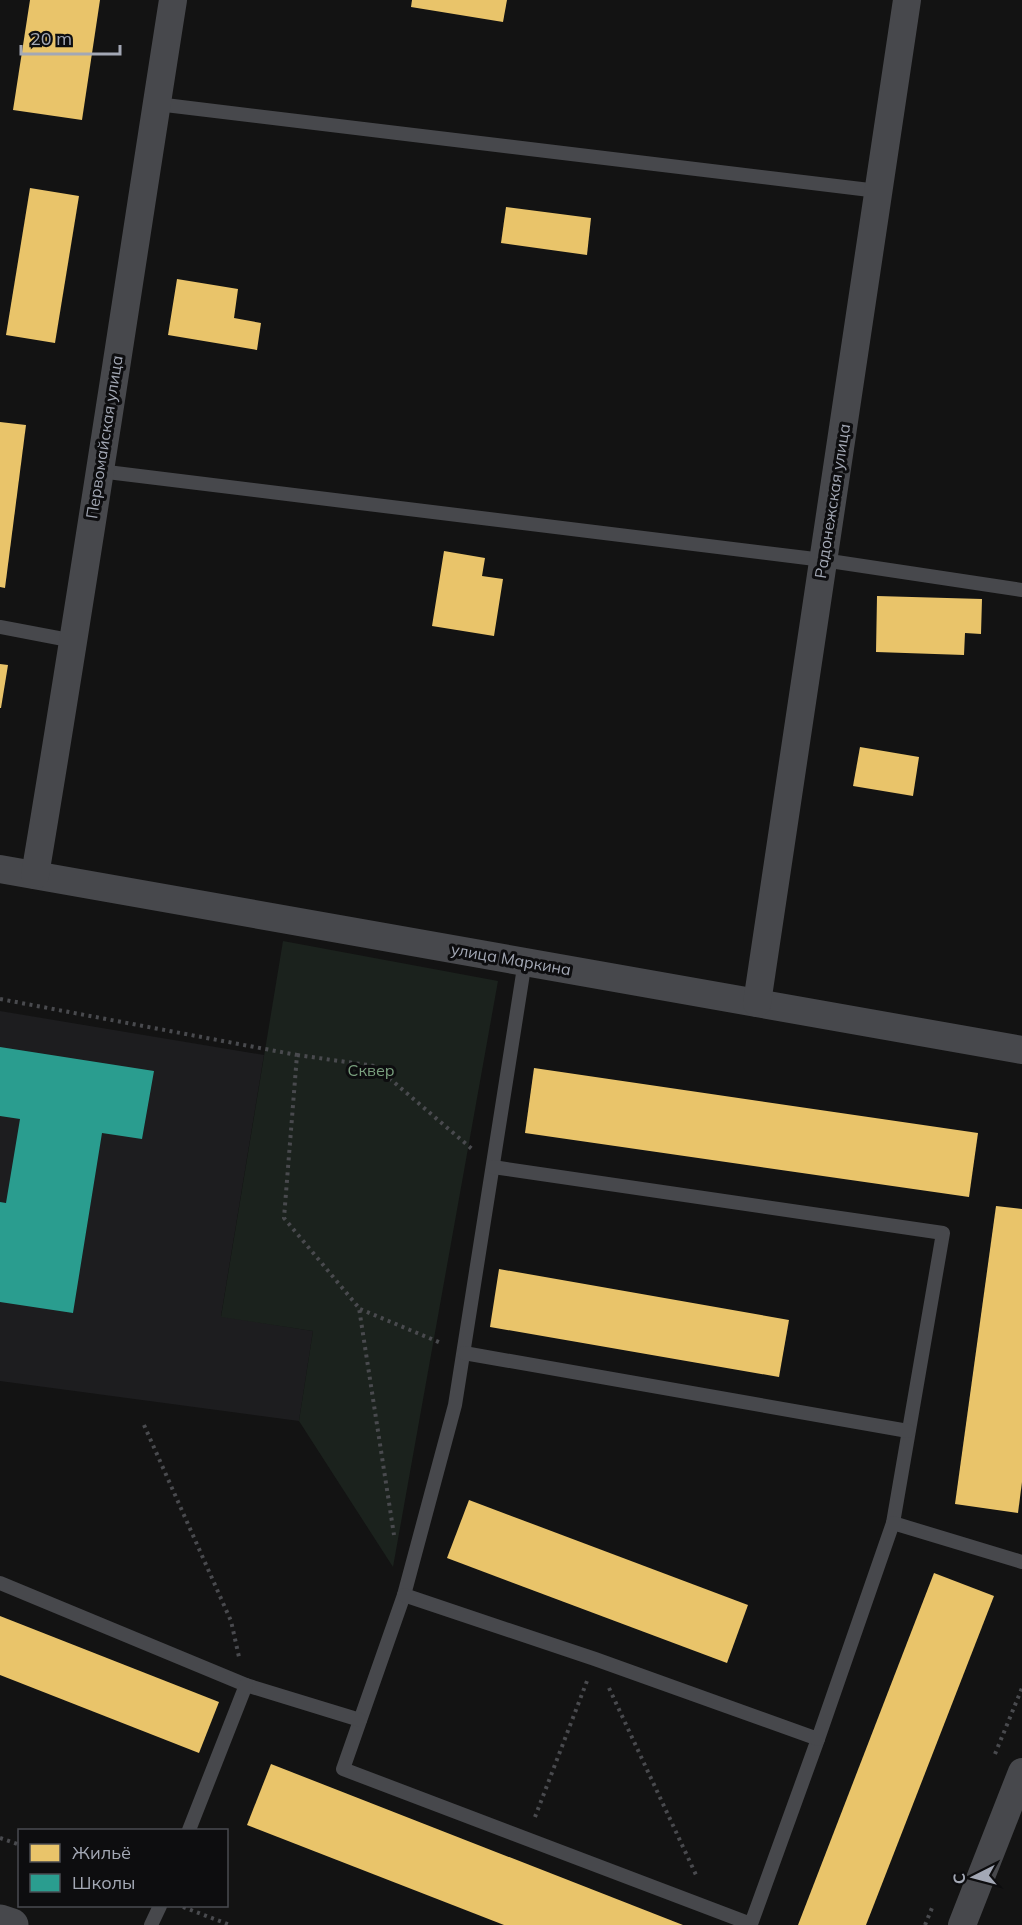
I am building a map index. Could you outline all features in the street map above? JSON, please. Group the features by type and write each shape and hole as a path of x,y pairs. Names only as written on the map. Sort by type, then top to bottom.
{"street":[{"name":"Первомайская улица","path":"35,875 74,641 173,0"},
{"name":"Радонежская улица","path":"757,1003 907,0"},
{"name":"улица Маркина","path":"0,869 1022,1050"},
{"path":"962,1925 1022,1772"}],"lane":[{"path":"157,104 878,191"},
{"path":"99,471 823,560 1022,590"},
{"path":"0,627 74,641"},
{"path":"493,1167 943,1233 893,1523 751,1924 343,1769 404,1595 455,1405 525,961"},
{"path":"464,1353 908,1431"},
{"path":"893,1523 1022,1562"},
{"path":"0,1583 246,1685 360,1720"},
{"path":"404,1595 595,1659 818,1738"},
{"path":"189,1829 246,1685"},
{"path":"151,1925 159,1907"}],"path":[{"path":"0,999 297,1055 375,1066 493,1167"},
{"path":"297,1055 284,1218 359,1308 464,1353"},
{"path":"359,1308 395,1538"},
{"path":"144,1425 231,1621 246,1685"},
{"path":"527,1839 595,1659"},
{"path":"595,1659 712,1909"},
{"path":"0,1838 18,1844"},
{"path":"183,1907 230,1925"}],"shaded area":[{"path":"0,1011 264,1055 221,1316 313,1331 299,1421 0,1381"}],"green space":[{"name":"Сквер","path":"283,941 498,981 393,1567 299,1421 313,1331 221,1317"}],"building: Жильё":[{"path":"30,0 100,0 82,120 13,110"},
{"path":"412,0 507,0 503,22 411,7"},
{"path":"30,188 79,196 55,343 6,335"},
{"path":"506,207 591,218 587,255 501,243"},
{"path":"177,279 238,289 234,318 261,323 257,350 168,335"},
{"path":"0,422 26,425 5,588 0,587"},
{"path":"444,551 485,558 482,576 503,579 494,636 432,626"},
{"path":"877,596 982,599 981,634 965,633 964,655 876,652"},
{"path":"0,664 8,665 1,708 0,708"},
{"path":"860,747 919,757 913,796 853,786"},
{"path":"534,1068 978,1133 969,1197 525,1133"},
{"path":"996,1206 1022,1209 1022,1482 1018,1513 955,1504"},
{"path":"499,1269 789,1320 779,1377 490,1327"},
{"path":"469,1500 748,1605 727,1663 447,1558"},
{"path":"934,1573 994,1596 866,1925 798,1925"},
{"path":"0,1616 219,1702 199,1753 0,1675"},
{"path":"271,1764 683,1925 504,1925 247,1825"}],"building: Школы":[{"path":"0,1047 154,1071 142,1139 102,1133 73,1313 0,1302 0,1202 6,1203 20,1119 0,1116"}]}
